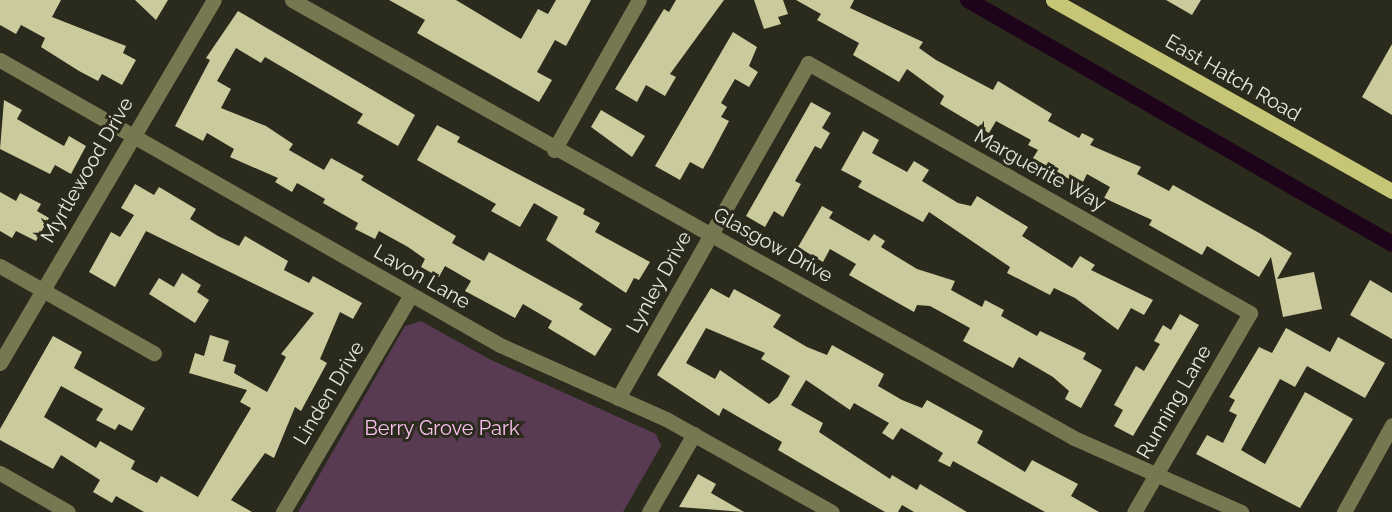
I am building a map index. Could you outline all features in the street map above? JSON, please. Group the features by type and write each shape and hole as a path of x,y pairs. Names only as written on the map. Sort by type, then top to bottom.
{"main road":[{"name":"East Hatch Road","path":"1053,0 1392,192"}],"street":[{"name":"Myrtlewood Drive","path":"0,363 131,134 214,0"},
{"name":"Glasgow Drive","path":"292,0 554,150 711,233 1074,438 1155,476 1241,512"},
{"path":"554,150 639,0"},
{"name":"Lavon Lane","path":"0,60 411,295 565,378 618,398 694,434 832,512"},
{"name":"Lynley Drive","path":"618,398 808,63"},
{"name":"Marguerite Way","path":"808,63 1250,313"},
{"path":"0,266 154,353"},
{"name":"Linden Drive","path":"283,512 411,295"},
{"name":"Running Lane","path":"1134,512 1250,313"},
{"path":"1344,512 1392,425"},
{"path":"649,512 694,434"},
{"path":"0,473 68,512"}],"green space":[{"name":"Berry Grove Park","path":"421,321 489,359 656,434 661,446 623,512 298,512 405,326"}],"building":[{"path":"0,0 61,0 52,17 126,46 123,53 136,60 122,85 102,74 98,81 79,71 41,47 45,38 21,25 16,34 0,25"},
{"path":"135,0 168,0 156,20"},
{"path":"389,0 456,0 521,39 538,9 548,14 556,0 591,0 566,46 555,40 537,72 552,80 539,102 417,33 425,20"},
{"path":"676,0 724,0 670,74 676,77 665,96 646,85 637,102 615,89 664,9 669,12"},
{"path":"754,0 783,0 788,14 778,17 781,24 764,29"},
{"path":"796,0 854,0 850,8 923,42 919,48 936,60 993,90 998,81 1052,114 1048,121 1079,138 1082,133 1094,139 1090,145 1141,167 1137,174 1169,191 1173,185 1261,234 1292,253 1277,279 1314,272 1322,309 1283,317 1271,257 1259,277 1207,246 1202,255 1149,225 1152,220 1104,198 1110,187 1087,174 1081,186 1033,158 1038,150 1028,145 1031,140 996,121 989,133 940,104 944,96 907,69 899,82 853,55 859,43 817,20 821,14"},
{"path":"1166,0 1201,0 1192,15"},
{"path":"238,11 415,115 398,146 357,123 363,114 265,57 261,63 236,48 217,81 231,89 221,108 266,126 293,144 289,150 324,170 331,158 364,176 361,180 456,236 452,243 484,261 489,252 583,304 579,309 612,329 595,356 548,328 552,321 523,304 515,318 465,291 471,281 445,266 439,277 421,267 425,259 408,247 379,231 375,239 355,229 358,223 323,203 325,199 297,183 292,192 275,182 278,178 230,157 234,149 207,133 203,141 175,126 210,60 206,58"},
{"path":"733,32 757,47 749,66 758,72 749,87 735,79 721,103 727,107 721,117 729,121 712,153 703,169 690,162 680,180 655,166"},
{"path":"1392,44 1392,115 1362,97"},
{"path":"4,100 22,110 17,119 64,146 69,136 86,146 71,174 55,165 50,174 0,149"},
{"path":"811,102 831,113 822,128 830,133 821,149 815,146 795,181 801,184 783,217 774,211 765,227 746,216"},
{"path":"601,110 645,136 632,157 591,127"},
{"path":"437,125 460,137 457,142 585,209 583,214 600,223 595,232 650,262 639,280 634,278 626,293 546,240 558,217 534,203 520,227 491,211 496,204 417,160"},
{"path":"863,131 879,140 872,153 907,172 914,161 929,170 922,181 958,203 971,206 977,196 1028,227 1022,236 1072,268 1080,256 1095,265 1091,270 1153,300 1144,315 1131,308 1118,330 1075,298 1054,288 1050,295 1007,273 1010,267 929,212 923,222 858,187 862,181 841,170"},
{"path":"135,184 154,195 159,187 196,209 190,219 218,236 239,246 245,236 288,261 284,270 309,283 313,276 362,303 353,319 340,312 320,359 327,363 301,411 295,407 274,458 265,453 231,500 252,512 144,512 116,496 112,503 93,492 100,480 61,455 53,469 0,440 0,429 53,336 82,352 74,368 145,408 132,431 119,424 115,430 96,420 103,409 61,386 44,417 96,448 100,441 135,461 131,469 157,483 161,476 198,497 251,408 240,402 247,390 189,373 195,353 204,356 210,335 229,341 223,361 236,365 234,373 267,392 286,357 281,354 314,313 146,231 115,287 89,272 111,232 120,237 134,215 121,208"},
{"path":"0,192 16,201 20,193 41,204 37,211 49,218 36,241 16,231 12,238 0,231"},
{"path":"822,206 833,212 829,218 869,241 874,234 885,241 881,247 917,269 955,281 951,290 982,307 985,300 1004,310 1001,316 1037,336 1040,331 1086,353 1083,359 1102,370 1081,408 1065,399 1069,391 1053,377 1019,357 1013,368 963,341 970,328 930,306 917,305 914,312 882,294 849,275 856,264 830,249 823,262 798,247"},
{"path":"182,273 201,285 197,292 209,300 195,323 149,294 159,278 174,287"},
{"path":"1370,280 1392,293 1392,339 1350,315"},
{"path":"711,288 729,298 734,289 781,315 773,327 807,347 827,355 832,345 884,374 878,386 902,400 922,408 927,400 983,431 977,443 1025,472 1032,460 1078,484 1071,496 1099,512 1045,512 953,461 950,467 938,461 943,453 901,428 893,440 882,433 889,423 854,403 850,410 806,380 791,405 823,423 819,432 890,479 892,475 917,490 920,484 967,512 914,512 902,505 898,512 885,512 778,450 782,442 723,408 719,416 657,375","holes":["706,328 765,353 761,359 790,376 778,397 769,404 720,370 715,379 686,363"]},
{"path":"1180,314 1199,325 1133,436 1114,426 1123,410 1114,405 1136,366 1144,371 1160,344 1154,341 1163,325 1171,330"},
{"path":"1286,328 1330,352 1338,337 1385,363 1365,398 1307,366 1295,387 1280,379 1241,450 1265,464 1305,392 1353,419 1300,508 1196,454 1207,435 1223,443 1237,415 1229,411 1235,400 1229,397 1259,347 1272,353"},
{"path":"698,474 716,484 711,493 744,512 679,507"}],"waterway":[{"path":"968,0 1392,244"}]}
